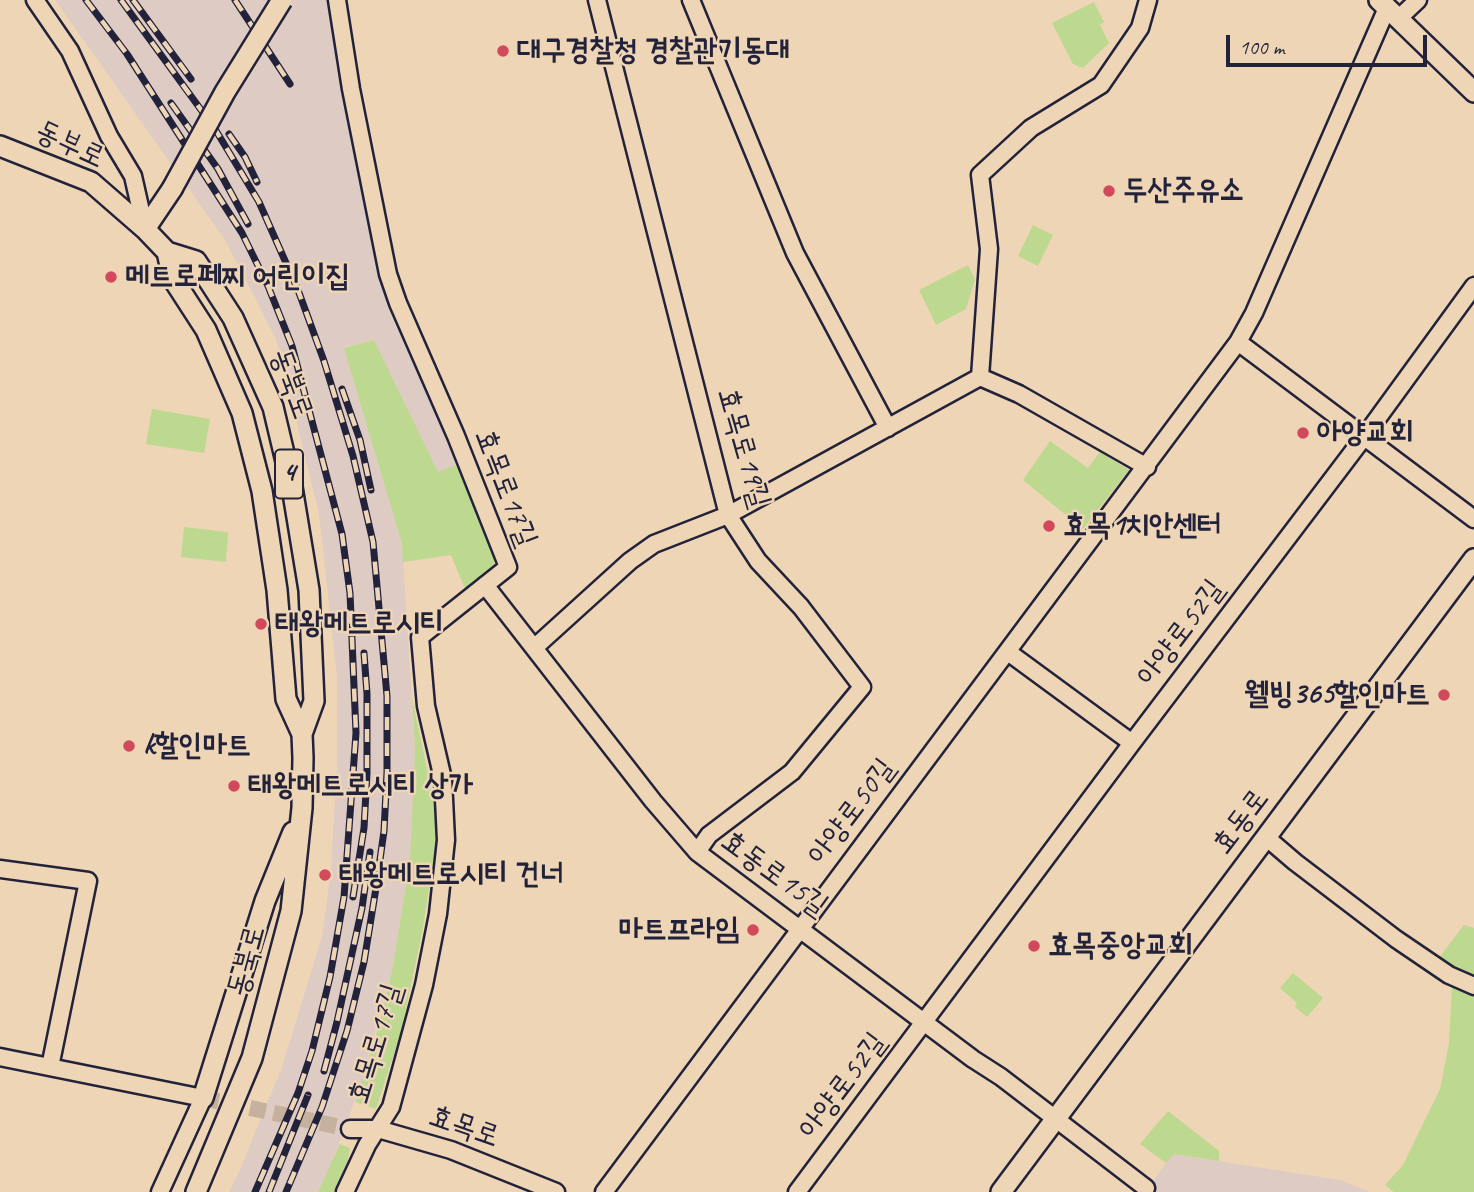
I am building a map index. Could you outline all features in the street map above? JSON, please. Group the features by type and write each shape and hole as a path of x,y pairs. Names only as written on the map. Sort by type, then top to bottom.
{"main road":[{"path":"225,92 266,0"},
{"path":"145,229 172,189 225,92 282,0"},
{"path":"225,92 298,0"},
{"path":"1388,9 1474,92"},
{"name":"동부로","path":"0,146 91,183 145,229"},
{"name":"동북로","path":"145,229 167,253 173,279 206,330 242,413 262,491 276,590 286,699 302,734"},
{"name":"동북로","path":"167,253 196,261 233,318 273,407 292,486 309,590 314,701 302,734 302,808 291,911 251,1058 196,1192"},
{"name":"효동로","path":"1001,1192 1474,559"},
{"path":"203,1098 265,901 302,808"}],"street":[{"path":"35,0 70,51 109,136 133,176 145,229"},
{"name":"효목로17길","path":"337,0 351,89 388,274 508,566 420,637 426,706 443,779 446,840 438,914 424,985 391,1107 378,1129"},
{"name":"효목로19길","path":"597,0 728,515 758,561 801,607 862,687 792,772 709,835 697,852"},
{"path":"691,0 795,253 888,428"},
{"path":"979,377 989,249 980,175 1031,128 1101,85 1140,28 1148,0"},
{"path":"1388,9 1418,0"},
{"name":"아양로50길","path":"604,1192 1238,342 1254,313 1388,9"},
{"name":"아양로52길","path":"797,1192 1364,437 1474,286"},
{"path":"1238,342 1474,519"},
{"path":"534,648 630,561 654,544 728,515 979,377"},
{"path":"979,377 1019,394 1147,467"},
{"name":"효동로15길","path":"485,586 653,801 697,852 1056,1121"},
{"path":"1008,652 1132,743"},
{"path":"1267,838 1396,939 1449,975 1474,985"},
{"path":"0,869 88,881 50,1067"},
{"path":"0,1057 203,1098 160,1192"},
{"path":"1056,1121 1146,1188"},
{"name":"효목로","path":"351,1129 378,1129 451,1150 556,1192"},
{"path":"345,1192 378,1129"}],"shaded area":[{"path":"55,0 326,0 375,259 393,309 460,463 438,473 374,340 344,347 402,544 415,750 410,860 393,966 361,1084 328,1173 318,1192 229,1192 282,1067 322,937 331,869 337,765 337,675 319,513 276,339 225,240"},
{"path":"1173,1154 1340,1180 1370,1192 1145,1192"}],"green space":[{"path":"1094,2 1104,22 1100,25 1109,43 1083,68 1073,64 1052,23"},
{"path":"1033,225 1053,235 1038,266 1018,256"},
{"path":"968,265 975,279 966,309 936,325 919,290"},
{"path":"374,340 438,472 460,463 495,560 491,572 465,589 451,555 403,562 402,544 344,348"},
{"path":"152,409 210,419 204,453 146,444"},
{"path":"1050,441 1088,468 1100,452 1129,470 1083,529 1023,480"},
{"path":"184,527 228,532 226,562 181,557"},
{"path":"412,698 439,826 422,933 401,1032 376,1109 355,1102 379,1025 393,966 410,860 415,750"},
{"path":"1464,925 1474,928 1474,979 1470,980 1438,959"},
{"path":"1293,973 1323,998 1307,1017 1295,1007 1297,1003 1280,988"},
{"path":"1452,986 1474,996 1474,1192 1394,1192 1385,1185 1403,1165 1440,1089 1449,1043"},
{"path":"1168,1111 1219,1151 1219,1161 1174,1154 1166,1163 1140,1144"},
{"path":"340,1144 350,1148 347,1163 334,1192 318,1192"}],"tunnel":[{"path":"203,1098 350,1129"}],"railway":[{"path":"86,0 127,54 242,233 268,286 292,346 342,534 350,593 356,733 344,897 330,977 312,1051 298,1093 255,1192"},
{"path":"121,0 215,129 259,202 298,290 324,361 353,456 373,542 387,696 384,831 364,962 347,1031 322,1107 286,1192"},
{"path":"133,0 191,79"},
{"path":"235,0 290,84"},
{"path":"171,103 218,169 248,224"},
{"path":"229,134 245,157 257,182"},
{"path":"342,389 360,440 371,490"},
{"path":"353,897 364,828 367,773 364,653"},
{"path":"324,1071 362,908 370,852"},
{"path":"269,1192 308,1095"}],"place":[{"name":"대구경찰청 경찰관기동대","path":"503,51"},
{"name":"두산주유소","path":"1109,191"},
{"name":"메트로페찌 어린이집","path":"111,277"},
{"name":"아양교회","path":"1303,433"},
{"name":"효목1치안센터","path":"1049,526"},
{"name":"태왕메트로시티","path":"261,624"},
{"name":"웰빙365할인마트","path":"1444,695"},
{"name":"k할인마트","path":"129,746"},
{"name":"태왕메트로시티 상가","path":"234,786"},
{"name":"태왕메트로시티 건너","path":"325,875"},
{"name":"마트프라임","path":"753,930"},
{"name":"효목중앙교회","path":"1034,946"}]}
